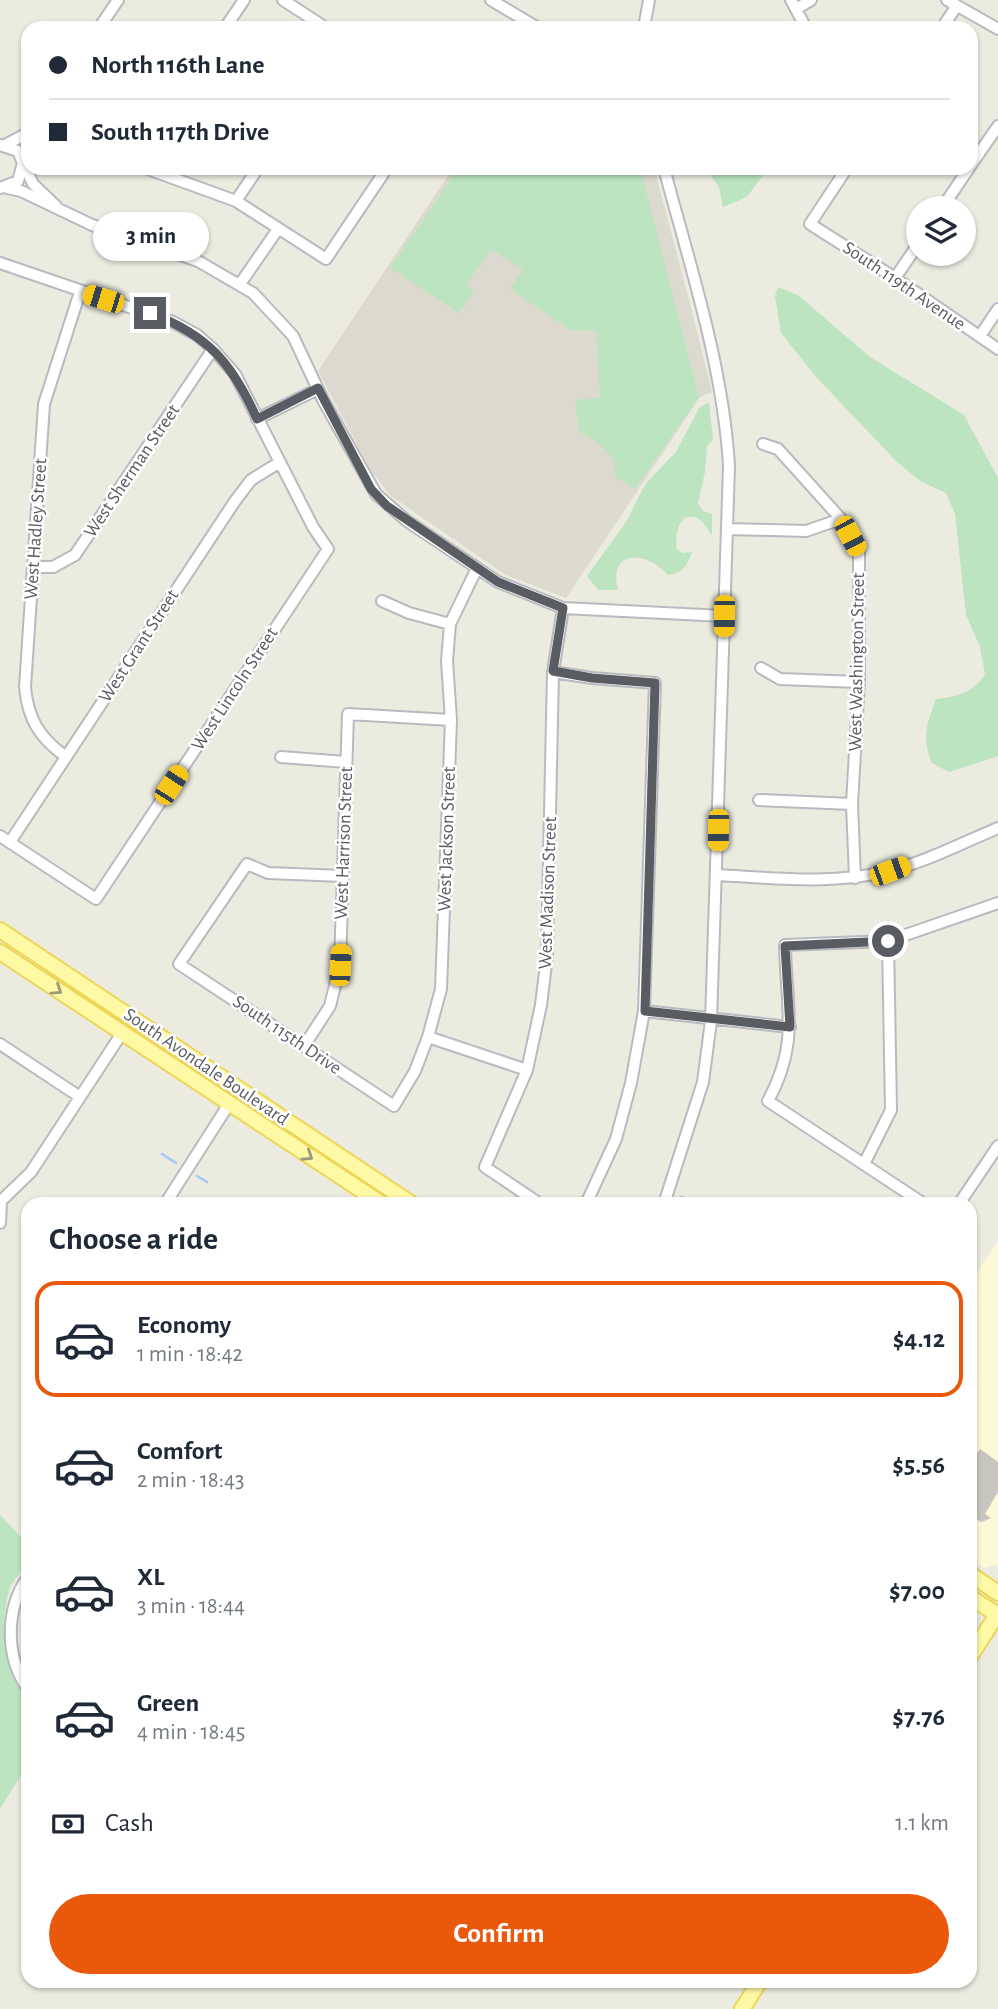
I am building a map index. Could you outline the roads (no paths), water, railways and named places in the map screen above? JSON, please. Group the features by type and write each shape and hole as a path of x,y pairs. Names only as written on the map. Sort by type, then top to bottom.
{"main road":[{"name":"South Avondale Boulevard","path":"0,930 401,1197"},
{"name":"South Avondale Boulevard","path":"0,952 371,1197"},
{"path":"229,1104 239,1089"},
{"path":"977,1579 998,1593"},
{"path":"977,1601 998,1614 977,1646"},
{"path":"742,2009 756,1988"}],"street":[{"path":"104,21 118,0"},
{"path":"230,21 244,0"},
{"path":"283,0 315,21"},
{"path":"491,0 526,21"},
{"path":"645,21 649,0"},
{"path":"802,21 794,4 811,0"},
{"path":"945,21 951,4 998,29"},
{"path":"978,155 998,126"},
{"path":"2,145 21,136"},
{"path":"2,145 12,147 21,158"},
{"path":"4,188 22,175"},
{"path":"29,175 33,184 61,210"},
{"path":"164,175 236,201 326,259 382,175"},
{"path":"236,201 253,175"},
{"path":"666,175 716,368 726,417 729,466 718,876 711,1021 703,1082 666,1197"},
{"name":"South 119th Avenue","path":"842,175 810,224 998,349"},
{"path":"950,196 965,175"},
{"path":"4,188 92,225 198,261 240,284 258,298 293,337 376,494 407,521 477,568 522,593 563,608 724,616"},
{"path":"240,284 278,229"},
{"path":"895,278 906,262"},
{"path":"0,263 173,322 213,349 234,374 279,462"},
{"name":"West Hadley Street","path":"66,757 44,741 27,708 25,687 44,404 80,292"},
{"path":"980,336 998,309"},
{"name":"West Sherman Street","path":"34,567 53,567 75,555 213,349"},
{"path":"257,419 318,388"},
{"name":"West Washington Street","path":"763,444 778,449 841,519 859,552 859,682 852,804 855,878"},
{"name":"West Lincoln Street","path":"5,839 96,899 328,549 279,462"},
{"name":"West Grant Street","path":"5,839 66,757 235,501 251,480 279,462"},
{"path":"727,529 806,531 841,519"},
{"name":"West Jackson Street","path":"394,1106 415,1071 428,1038 441,989 451,720 447,660 450,624 477,568"},
{"path":"383,601 409,613 450,624"},
{"name":"West Madison Street","path":"530,1197 485,1167 527,1070 536,1037 547,956 553,671 563,608"},
{"path":"761,668 780,679 859,682"},
{"path":"553,671 592,678 655,683 645,1011 632,1083 616,1139 589,1197"},
{"name":"West Harrison Street","path":"304,1046 330,1006 340,965 348,714 451,720"},
{"path":"281,757 346,762"},
{"path":"759,800 852,804"},
{"path":"718,876 855,878 890,871 998,828"},
{"name":"South 115th Drive","path":"343,876 268,873 247,864 179,964 394,1106"},
{"path":"914,1197 768,1101 785,1066 790,1027 785,946 888,941 998,903"},
{"path":"864,1164 891,1110 888,941"},
{"path":"645,1011 711,1021 790,1027"},
{"path":"0,1223 1,1202 31,1172 122,1033"},
{"path":"428,1038 527,1070"},
{"path":"0,1044 80,1097"},
{"path":"169,1197 229,1104"},
{"path":"964,1197 998,1146"},
{"path":"21,1591 15,1603 11,1625 15,1664 21,1676"}],"waterway":[{"path":"162,1154 176,1163"},
{"path":"197,1176 207,1182"}]}
